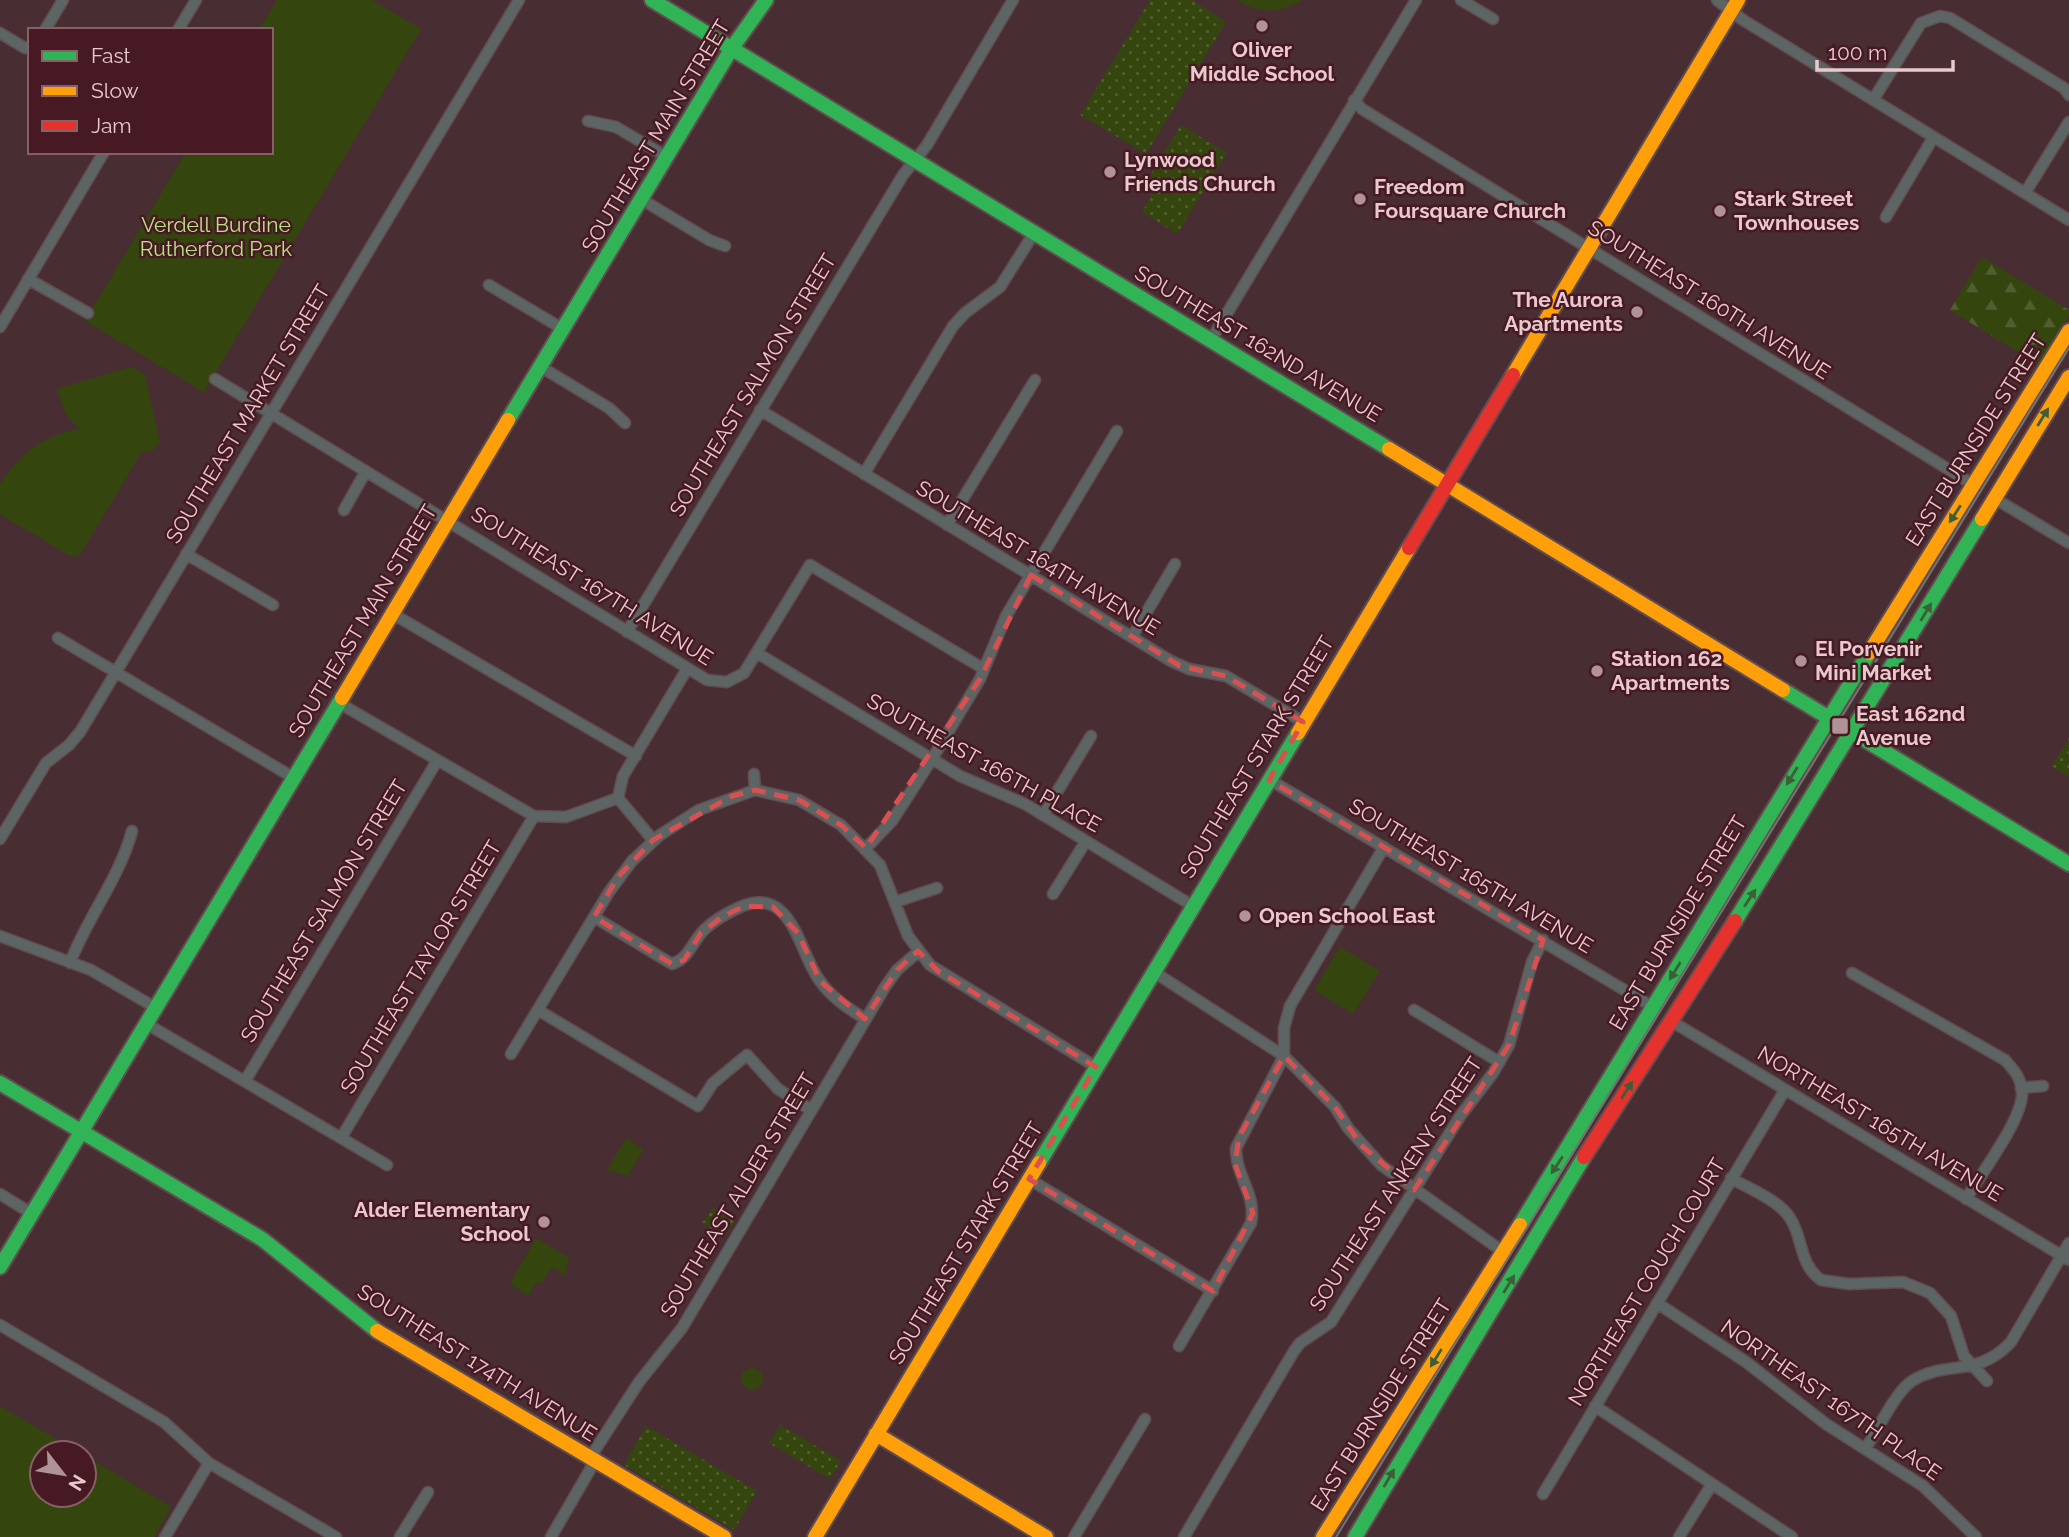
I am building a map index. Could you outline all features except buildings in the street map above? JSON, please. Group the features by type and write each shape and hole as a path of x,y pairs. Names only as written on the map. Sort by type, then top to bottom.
{"street":[{"path":"46,28 62,0"},
{"path":"179,28 195,0"},
{"name":"SOUTHEAST MARKET STREET","path":"0,839 40,772 74,739 116,673 519,0"},
{"name":"SOUTHEAST 162ND AVENUE","path":"654,0 2069,864"},
{"name":"SOUTHEAST MAIN STREET","path":"0,1267 732,48 766,0"},
{"path":"915,160 1013,0"},
{"path":"1211,340 1416,0"},
{"path":"1461,0 1493,19"},
{"path":"1717,0 1735,6 1873,100 2069,220"},
{"name":"SOUTHEAST STARK STREET","path":"815,1537 1735,6"},
{"path":"1873,100 1918,26 1940,16 1950,18 2064,88 2069,95"},
{"path":"0,33 28,47"},
{"name":"SOUTHEAST 160TH AVENUE","path":"1354,100 1362,109 1588,250 1974,485"},
{"path":"588,121 616,127 667,157"},
{"path":"2025,193 2069,121"},
{"path":"1886,217 1933,138"},
{"path":"0,327 103,154"},
{"name":"SOUTHEAST SALMON STREET","path":"627,632 915,160"},
{"path":"641,199 709,240 725,246"},
{"path":"864,474 953,326 965,313 1000,287 1034,233"},
{"path":"28,279 88,313"},
{"path":"489,285 563,329"},
{"name":"EAST BURNSIDE STREET","path":"1355,1537 1604,1125 1671,1021 1974,485 2069,331"},
{"path":"541,367 609,408 625,423"},
{"name":"EAST BURNSIDE STREET","path":"1323,1537 1584,1123 1653,1007 1994,498 2069,377"},
{"name":"SOUTHEAST 167TH AVENUE","path":"215,379 714,683 727,682 744,673 757,653"},
{"path":"947,525 1035,380"},
{"name":"SOUTHEAST 164TH AVENUE","path":"760,411 1180,666 1226,676 1303,722"},
{"path":"866,848 892,821 932,759 984,669 1000,629 1117,431"},
{"path":"344,510 366,471"},
{"path":"1994,498 2069,543"},
{"path":"186,554 273,605"},
{"path":"1132,637 1175,564"},
{"path":"757,653 810,565 984,669"},
{"path":"393,614 636,756"},
{"path":"58,638 294,778"},
{"name":"SOUTHEAST 166TH PLACE","path":"757,653 932,759 1043,814 1193,906"},
{"path":"653,840 618,798 618,787 687,669"},
{"path":"339,703 534,816 566,817 618,798"},
{"path":"1043,814 1091,736"},
{"name":"SOUTHEAST SALMON STREET","path":"245,1081 437,761"},
{"path":"754,774 755,790"},
{"name":"SOUTHEAST 165TH AVENUE","path":"1269,780 1653,1007"},
{"path":"511,1054 618,877 653,840 699,810 755,790 799,800 842,825 880,865 908,936 918,952 938,971 1096,1067"},
{"name":"SOUTHEAST TAYLOR STREET","path":"341,1138 534,816"},
{"path":"70,962 82,931 128,847 132,831"},
{"path":"1053,894 1086,841"},
{"path":"1179,1346 1251,1223 1251,1198 1235,1164 1236,1148 1284,1056 1284,1028 1290,1006 1384,847"},
{"path":"895,902 937,888"},
{"path":"594,917 672,964 684,960 701,933 722,917 744,906 756,904 773,907 794,926 810,967 820,982 831,995 865,1019"},
{"path":"0,936 107,979 156,1008"},
{"name":"SOUTHEAST ANKENY STREET","path":"1184,1537 1294,1351 1300,1343 1331,1322 1461,1115 1499,1062 1515,1029 1529,974 1543,940"},
{"name":"SOUTHEAST ALDER STREET","path":"551,1537 591,1468 595,1450 619,1410 682,1328 865,1019 897,970 918,952"},
{"path":"1154,972 1284,1056 1335,1107 1361,1144 1414,1191 1502,1251"},
{"path":"1852,973 2005,1060 2021,1085 2021,1104 2014,1119 1966,1199"},
{"path":"538,1010 698,1106 713,1083 747,1055 778,1089 810,1110"},
{"path":"1413,1010 1499,1062"},
{"name":"NORTHEAST 165TH AVENUE","path":"1671,1021 2065,1258"},
{"path":"147,1024 387,1165"},
{"name":"SOUTHEAST 174TH AVENUE","path":"0,1083 262,1239 372,1328 724,1537"},
{"path":"2021,1085 2043,1086"},
{"name":"NORTHEAST COUCH COURT","path":"1543,1494 1785,1090"},
{"path":"1335,1107 1344,1100"},
{"path":"1731,1178 1786,1212 1795,1227 1802,1257 1821,1280 1849,1284 1903,1282 1922,1289 1939,1300 1951,1316 1964,1356 1987,1381"},
{"path":"1029,1179 1213,1291"},
{"path":"0,1194 26,1210 30,1216"},
{"path":"1866,1448 1910,1382 1923,1375 1976,1366 1994,1358 2011,1342 2065,1258 2069,1243"},
{"name":"NORTHEAST 167TH PLACE","path":"1657,1303 1746,1362 1826,1424 1923,1486 1976,1537"},
{"path":"0,1325 164,1422 209,1463 336,1537"},
{"path":"1595,1406 1792,1537"},
{"path":"1074,1537 1145,1419"},
{"path":"876,1434 1045,1537"},
{"path":"164,1537 209,1463"},
{"path":"1679,1537 1712,1484"},
{"path":"400,1537 428,1492"}],"highlighted area":[{"path":"1031,575 1180,666 1226,676 1303,722 1269,780 1543,940 1509,1045 1414,1190 1361,1145 1335,1107 1284,1056 1239,1137 1235,1164 1253,1213 1213,1291 1029,1179 1096,1067 938,971 918,951 897,970 865,1019 820,981 798,933 773,907 744,906 722,917 701,933 684,960 672,964 594,917 618,877 653,840 732,796 755,790 799,800 841,825 866,848 980,679"}],"green space":[{"name":"Verdell Burdine Rutherford Park","path":"277,0 372,0 421,29 204,392 85,321 185,154 273,154 273,28 260,28"},
{"path":"1150,0 1192,0 1226,22 1146,154 1080,115"},
{"path":"1237,0 1302,0 1278,10 1261,10"},
{"path":"1181,125 1227,153 1177,234 1142,212 1159,183 1149,177"},
{"path":"1982,257 2069,310 2069,315 2039,365 1950,310"},
{"path":"131,367 145,375 160,441 154,450 141,453 80,555 72,557 0,514 0,484 34,447 55,436 80,429 67,416 56,389"},
{"path":"2069,738 2069,777 2052,766"},
{"path":"1340,947 1380,971 1353,1014 1314,990"},
{"path":"626,1138 643,1150 628,1176 607,1170"},
{"path":"714,1208 735,1221 725,1236 702,1223"},
{"path":"536,1238 569,1258 565,1275 552,1267 542,1283 537,1282 528,1296 510,1284"},
{"path":"752,1368 760,1371 763,1379 760,1387 752,1390 744,1387 741,1379 744,1371"},
{"path":"0,1406 56,1439 28,1439 28,1509 98,1509 98,1463 171,1507 154,1537 0,1537"},
{"path":"780,1425 841,1461 830,1479 769,1443"},
{"path":"646,1426 757,1491 734,1530 624,1465"}],"tram line":[{"path":"1336,1537 2069,348"}],"traffic: fast":[{"path":"652,0 1389,449"},
{"path":"508,420 732,48 766,0"},
{"path":"1735,921 1982,519"},
{"path":"1520,1225 1869,653"},
{"path":"1783,690 2069,864"},
{"path":"0,1267 342,698"},
{"path":"1039,1163 1298,733"},
{"path":"0,1083 262,1239 377,1331"},
{"path":"1355,1537 1584,1157"}],"traffic: slow":[{"path":"1513,375 1738,0"},
{"path":"1869,653 2069,331"},
{"path":"1982,519 2069,377"},
{"path":"342,698 508,420"},
{"path":"1389,449 1783,690"},
{"path":"1298,733 1409,548"},
{"path":"815,1537 1039,1163"},
{"path":"1323,1537 1520,1225"},
{"path":"377,1331 724,1537"},
{"path":"876,1434 1046,1537"}],"traffic: jam":[{"path":"1409,548 1513,375"},
{"path":"1584,1157 1735,921"}],"place":[{"name":"Oliver Middle School","path":"1262,26"},
{"name":"Lynwood Friends Church","path":"1110,172"},
{"name":"Freedom Foursquare Church","path":"1360,199"},
{"name":"Stark Street Townhouses","path":"1720,211"},
{"name":"The Aurora Apartments","path":"1637,312"},
{"name":"El Porvenir Mini Market","path":"1801,661"},
{"name":"Station 162 Apartments","path":"1597,671"},
{"name":"East 162nd Avenue","path":"1840,726"},
{"name":"Open School East","path":"1245,916"},
{"name":"Alder Elementary School","path":"544,1222"}]}
